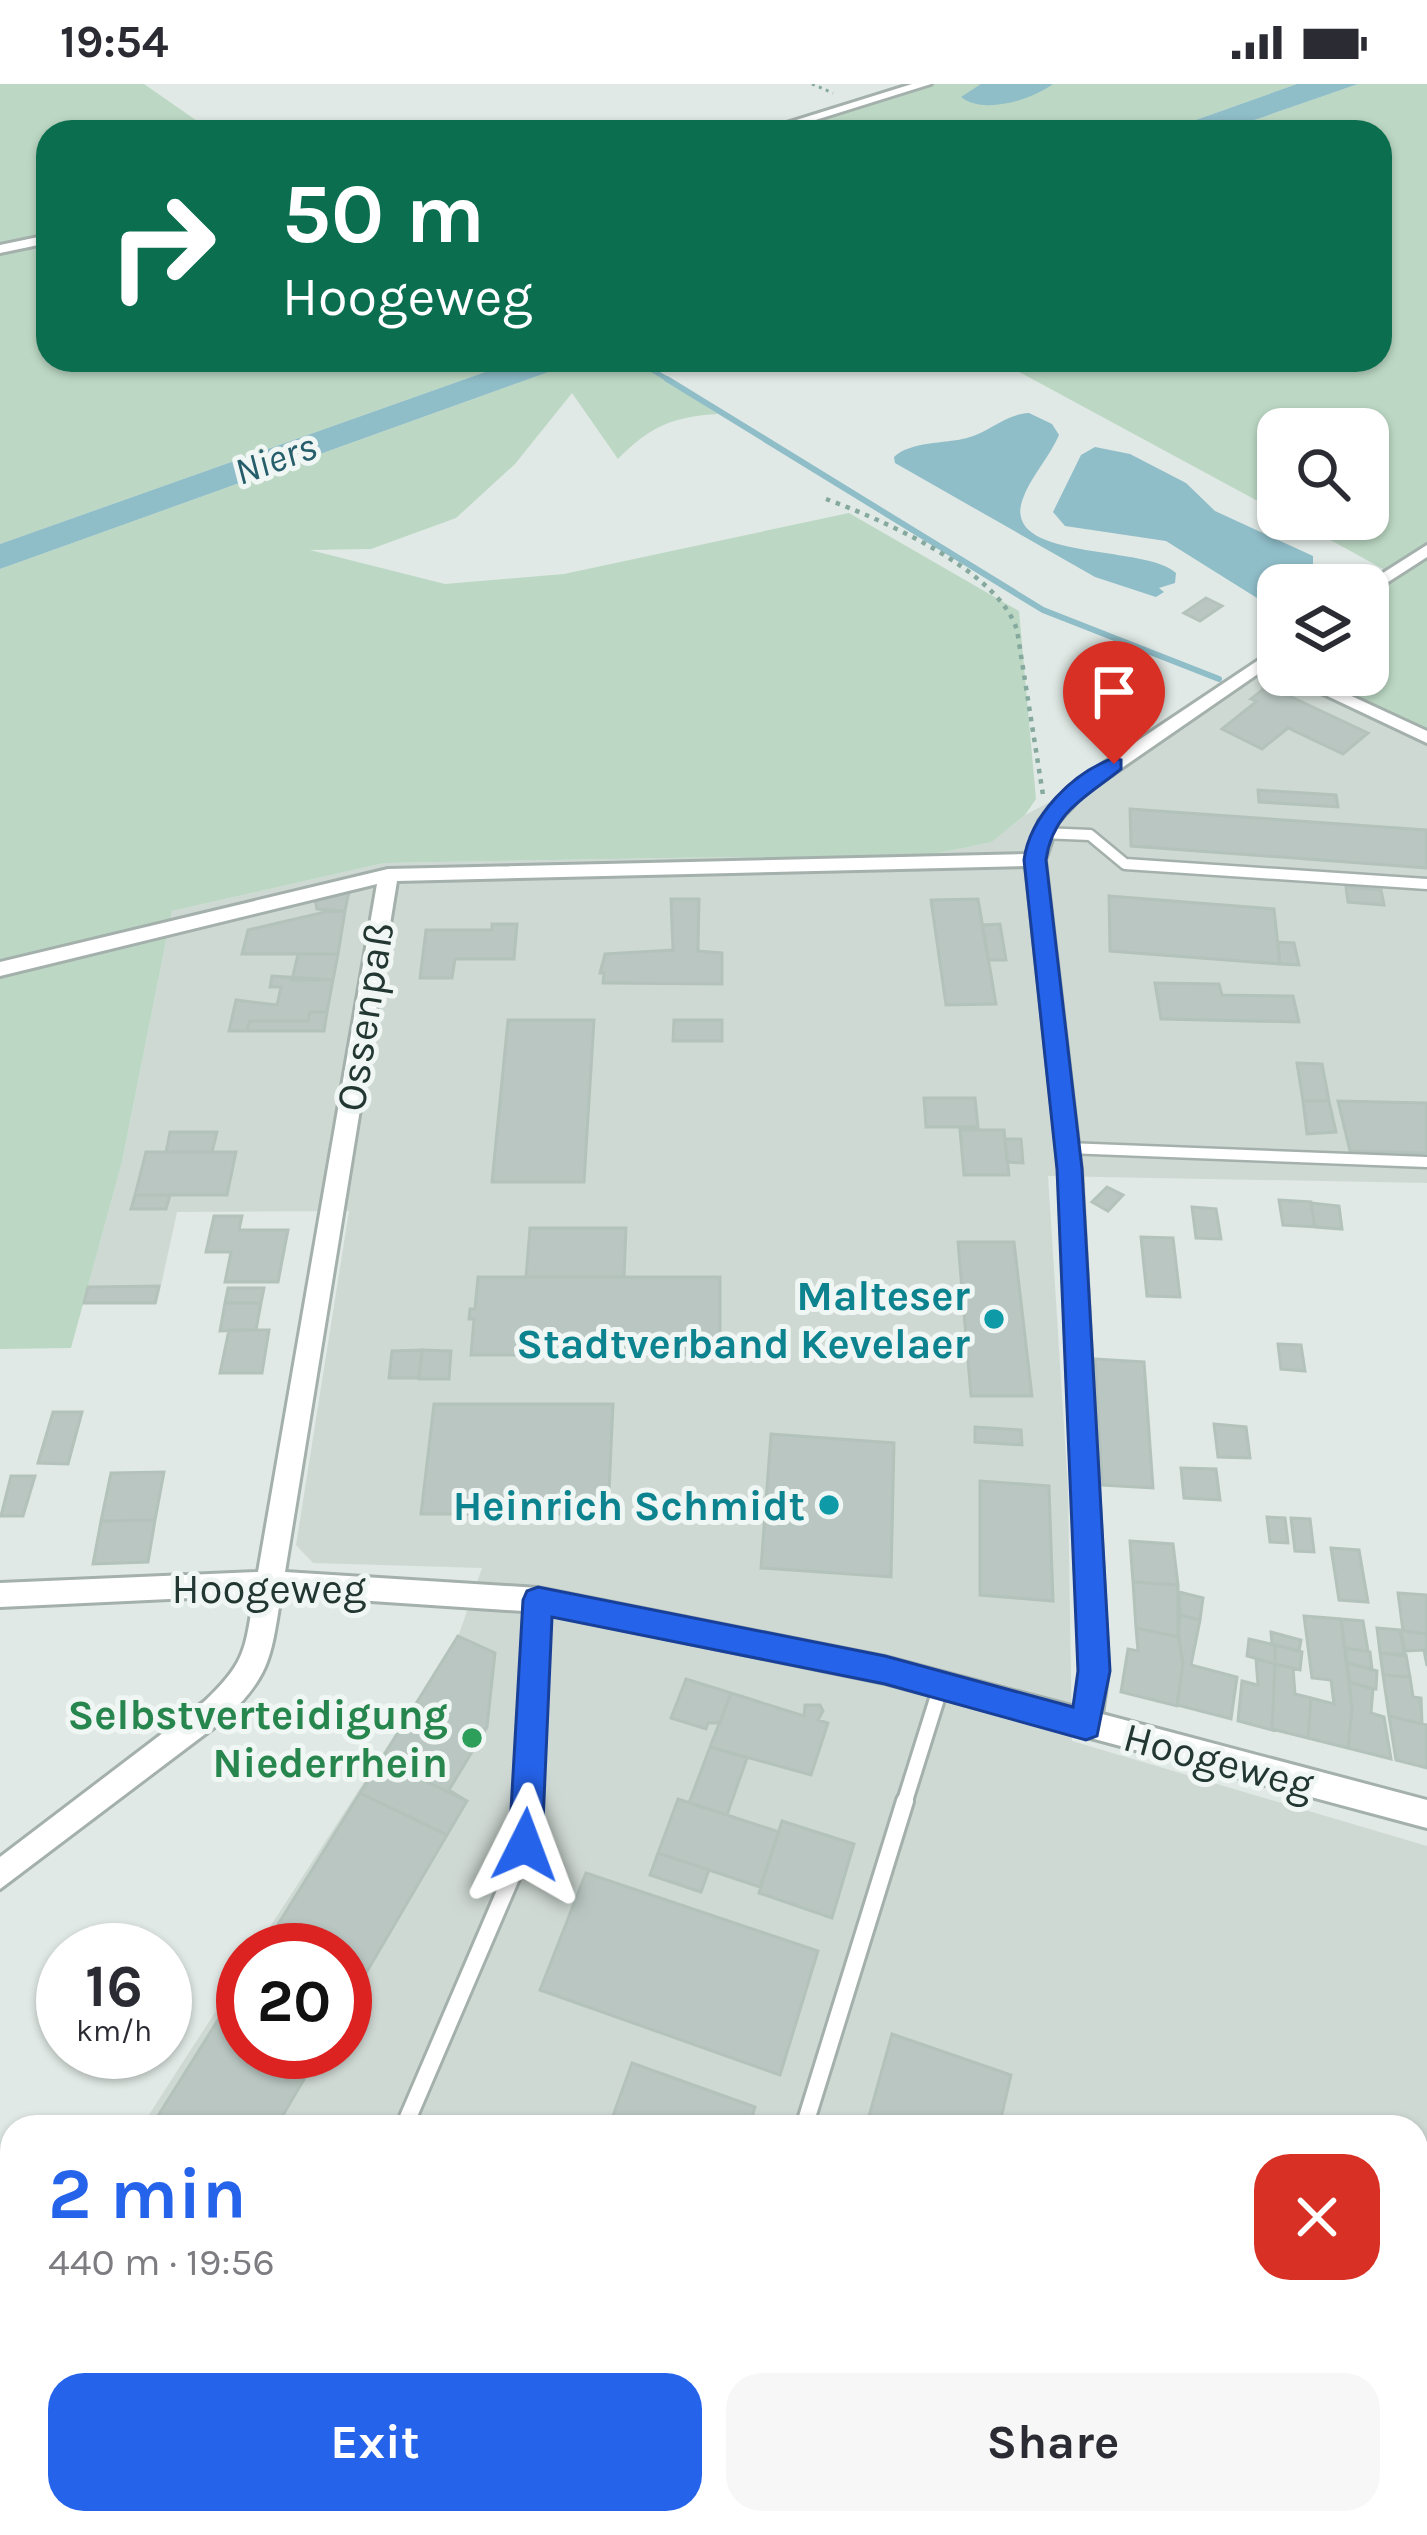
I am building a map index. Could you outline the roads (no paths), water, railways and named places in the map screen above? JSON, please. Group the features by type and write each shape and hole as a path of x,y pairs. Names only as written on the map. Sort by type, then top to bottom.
{"street":[{"path":"804,120 926,84"},
{"path":"0,249 36,241"},
{"path":"1389,576 1427,550"},
{"path":"1086,1725 1094,1671 1067,1148 1035,860 1044,824 1077,790 1257,672"},
{"path":"1337,696 1427,738"},
{"name":"Ossenpaß","path":"0,1875 241,1685 257,1660 388,875 1035,860"},
{"path":"0,969 388,875"},
{"name":"Hoogeweg","path":"0,1595 270,1583 538,1600 885,1670 1427,1814"}],"lane":[{"path":"1044,824 1090,835 1125,864 1427,884"},
{"path":"1067,1148 1427,1162"},
{"path":"409,2115 525,1845 538,1600"},
{"path":"808,2115 941,1686"}],"water":[{"path":"981,84 1053,84 1033,95 994,105 961,97"},
{"path":"1297,84 1358,84 1254,120 1196,120"},
{"name":"Niers","path":"485,372 549,372 0,569 0,544"},
{"path":"1029,413 1052,424 1059,435 1025,492 1022,520 1034,534 1054,543 1160,564 1176,573 1175,583 1159,588 1164,592 1156,597 1095,577 895,463 894,457 909,448 967,438"},
{"path":"1095,447 1130,454 1186,483 1215,511 1257,530 1257,540 1278,540 1313,556 1313,564 1257,564 1257,598 1166,541 1065,526 1053,512 1081,455"}],"waterway":[{"path":"656,372 672,382"},
{"path":"667,379 1043,610 1219,679"}],"place":[{"name":"Malteser Stadtverband Kevelaer","path":"994,1319"},
{"name":"Heinrich Schmidt","path":"829,1505"},
{"name":"Selbstverteidigung Niederrhein","path":"472,1738"}]}
